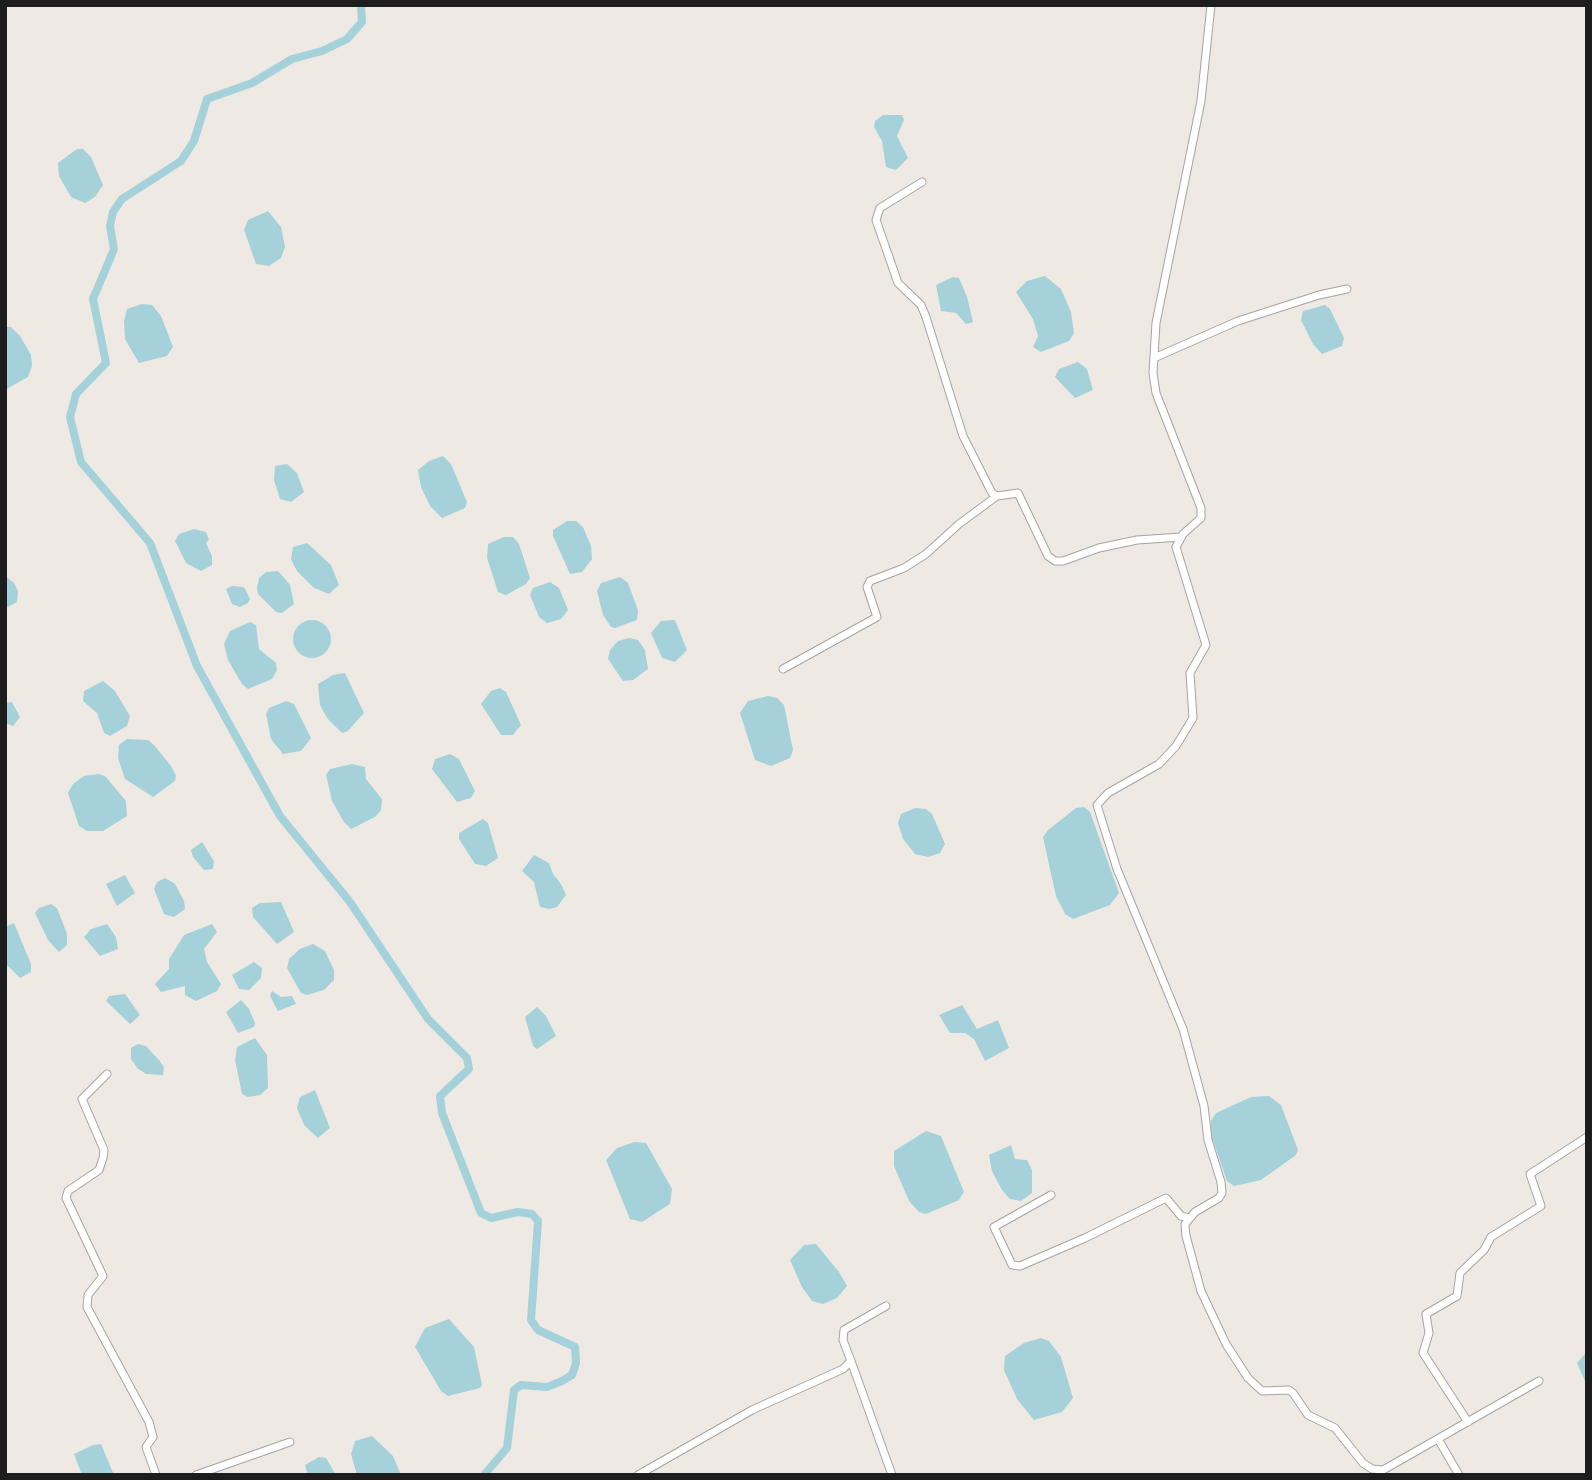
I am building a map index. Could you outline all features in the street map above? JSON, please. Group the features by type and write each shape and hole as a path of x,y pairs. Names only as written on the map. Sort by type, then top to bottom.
{"street":[{"path":"1210,5 1201,101 1156,323 1154,358 1156,393 1201,508 1201,518 1181,537 1176,547 1206,645 1189,673 1193,718 1176,746 1159,764 1108,793 1097,805 1100,825 1183,1029 1204,1106 1208,1140 1222,1182 1219,1198 1189,1218 1185,1224 1186,1236 1201,1291 1226,1344 1255,1386 1262,1391 1289,1390 1308,1415 1335,1428 1363,1463 1372,1469 1383,1469 1539,1381"},
{"path":"922,182 880,208 876,220 898,283 921,305 963,436 992,493 997,496"},
{"path":"1154,358 1238,321 1319,295 1348,289"},
{"path":"783,669 877,617 867,587 870,581 893,573 926,554 959,524 997,496 1018,493 1048,556 1055,561 1137,540 1181,537"},
{"path":"107,1074 82,1099 104,1150 103,1158 99,1170 68,1191 66,1198 103,1276 88,1294 87,1307 149,1422 153,1437 146,1447 156,1475"},
{"path":"1468,1422 1423,1353 1429,1333 1426,1314 1457,1296 1460,1273 1484,1250 1491,1237 1541,1206 1531,1174 1587,1137"},
{"path":"1051,1195 994,1227 1012,1265 1020,1266 1085,1238 1166,1198 1181,1216 1189,1218"},
{"path":"886,1306 844,1330 843,1340 892,1475"},
{"path":"638,1475 752,1410 843,1369 851,1361"},
{"path":"1438,1439 1459,1475"},
{"path":"196,1475 290,1442"}],"water":[{"path":"883,115 902,115 904,120 897,136 908,158 896,170 886,167 882,141 874,127 875,121"},
{"path":"77,149 83,149 91,157 103,185 95,197 85,203 71,197 59,176 58,163"},
{"path":"268,211 281,227 285,247 281,258 269,266 256,264 244,230 248,220"},
{"path":"1045,276 1061,289 1071,312 1074,333 1069,341 1041,352 1033,347 1038,336 1033,319 1016,292 1027,281"},
{"path":"953,277 959,278 973,322 966,324 956,313 941,311 936,285"},
{"path":"142,304 152,305 161,316 173,347 167,356 139,363 125,339 124,321 127,309"},
{"path":"1325,305 1330,309 1344,338 1342,346 1322,354 1313,344 1301,320 1303,311"},
{"path":"5,327 11,327 20,336 31,355 32,366 28,377 5,390"},
{"path":"1078,362 1087,369 1093,390 1075,398 1055,377 1059,369"},
{"path":"443,456 451,464 467,502 465,508 442,518 430,506 421,487 418,470 429,461"},
{"path":"287,464 297,473 304,492 291,502 280,499 274,480 275,466"},
{"path":"567,521 576,521 583,527 591,546 592,559 582,572 570,574 553,536 553,530"},
{"path":"194,529 206,532 209,540 206,543 212,556 212,565 201,571 186,563 175,541 179,534"},
{"path":"504,537 513,537 519,544 530,578 526,584 506,595 498,592 487,558 488,544"},
{"path":"307,543 331,565 339,585 329,594 314,588 297,571 291,559 293,547"},
{"path":"278,571 290,585 294,604 282,613 276,612 258,594 257,588 259,578 266,572"},
{"path":"5,576 14,583 18,591 17,602 6,608"},
{"path":"620,577 628,583 638,610 637,620 615,628 611,627 603,615 597,591 601,583"},
{"path":"550,582 559,588 568,610 561,619 547,623 539,617 530,595 533,588"},
{"path":"232,586 244,587 250,599 248,603 240,607 232,604 226,589"},
{"path":"312,620 325,626 331,639 325,652 312,658 299,652 293,639 299,626"},
{"path":"675,620 687,650 675,662 662,658 651,633 661,621"},
{"path":"250,622 256,625 259,649 276,663 277,670 272,679 248,689 242,684 228,660 224,644 230,631"},
{"path":"629,638 638,640 645,650 648,669 633,680 623,681 608,659 610,650 618,641"},
{"path":"345,673 364,713 348,731 342,733 327,718 320,705 318,684 333,675"},
{"path":"103,681 115,691 130,716 127,726 110,736 104,733 97,713 83,701 84,691"},
{"path":"500,688 506,692 521,725 513,735 501,735 481,704 491,691"},
{"path":"768,696 777,698 784,705 793,750 790,758 771,766 755,760 740,713 748,701"},
{"path":"286,701 294,704 311,738 301,751 283,754 271,739 266,714 269,708"},
{"path":"12,702 20,717 13,726 5,723 5,703"},
{"path":"127,739 148,740 154,745 171,766 176,776 175,781 153,797 125,779 118,758 119,745"},
{"path":"450,754 459,759 475,791 471,798 457,802 432,769 435,759"},
{"path":"352,764 365,767 366,779 382,799 381,810 375,817 351,829 332,801 326,775 330,769"},
{"path":"84,776 105,776 126,801 127,816 103,831 87,831 79,826 68,793 73,784"},
{"path":"1084,807 1090,812 1119,893 1110,905 1073,919 1065,914 1056,896 1043,837 1076,808"},
{"path":"915,808 926,809 932,814 945,844 940,853 928,857 915,854 903,839 898,823 901,814"},
{"path":"483,819 488,823 498,858 486,866 475,864 459,839 459,833"},
{"path":"202,842 214,861 213,869 204,870 193,857 191,850"},
{"path":"534,855 549,863 566,895 557,907 540,907 534,882 522,871"},
{"path":"125,875 135,893 117,906 106,884"},
{"path":"165,878 175,884 184,901 185,909 174,917 164,914 154,889 157,882"},
{"path":"281,902 294,932 277,944 253,917 252,908 260,903"},
{"path":"51,904 57,908 67,934 67,945 59,952 48,940 35,913 39,908"},
{"path":"14,923 31,964 31,972 20,978 5,963 5,927"},
{"path":"107,924 116,937 118,949 100,956 84,937 91,929"},
{"path":"212,924 217,932 204,949 207,962 221,984 217,991 196,1001 185,995 185,986 161,992 155,984 169,969 169,959 184,935"},
{"path":"313,944 325,951 334,970 334,980 324,990 307,995 301,993 287,968 289,959 300,949"},
{"path":"254,962 262,968 261,978 249,990 239,989 232,975"},
{"path":"272,991 281,997 292,996 296,1004 278,1011 270,996"},
{"path":"125,994 140,1015 130,1024 106,1001 109,996"},
{"path":"241,1000 249,1009 255,1023 254,1027 238,1033 226,1012"},
{"path":"962,1005 977,1029 998,1020 1009,1048 985,1061 974,1039 965,1033 950,1033 939,1015"},
{"path":"537,1007 546,1016 556,1036 537,1049 533,1046 525,1017"},
{"path":"255,1038 267,1055 268,1088 260,1095 248,1097 242,1094 235,1060 237,1047"},
{"path":"138,1044 146,1046 159,1060 164,1067 163,1075 146,1074 137,1068 131,1059 131,1048"},
{"path":"315,1090 330,1128 318,1138 304,1125 297,1108 300,1097"},
{"path":"1269,1096 1281,1105 1298,1150 1296,1155 1261,1180 1234,1186 1227,1181 1211,1135 1211,1121 1216,1113 1251,1097"},
{"path":"926,1131 941,1136 964,1192 959,1200 926,1214 919,1212 909,1201 894,1166 894,1151"},
{"path":"634,1142 646,1143 672,1189 670,1204 642,1222 630,1219 606,1160 617,1148"},
{"path":"1011,1145 1015,1159 1027,1160 1032,1170 1032,1193 1021,1201 1010,1199 1002,1190 992,1171 989,1155"},
{"path":"816,1244 847,1286 837,1298 823,1304 812,1301 802,1287 790,1260 804,1245"},
{"path":"449,1319 474,1347 482,1385 480,1388 448,1396 441,1391 415,1347 425,1328"},
{"path":"1041,1338 1049,1341 1061,1357 1073,1398 1062,1412 1034,1420 1017,1399 1004,1370 1005,1356 1024,1343"},
{"path":"1587,1352 1587,1386 1577,1363"},
{"path":"372,1436 393,1456 401,1475 357,1475 351,1454 355,1441"},
{"path":"101,1444 114,1475 82,1475 74,1454"},
{"path":"319,1457 326,1458 336,1475 308,1475 305,1465"}],"waterway":[{"path":"361,5 362,22 347,39 322,51 292,59 252,83 207,99 194,141 181,161 122,199 113,212 110,226 114,249 93,299 106,363 76,394 70,417 81,462 150,543 197,666 280,816 350,902 428,1019 467,1058 469,1069 440,1096 442,1113 481,1213 491,1218 518,1212 532,1214 538,1221 531,1320 538,1330 575,1347 576,1363 572,1375 562,1381 547,1387 521,1385 514,1390 507,1448 484,1475"}]}
